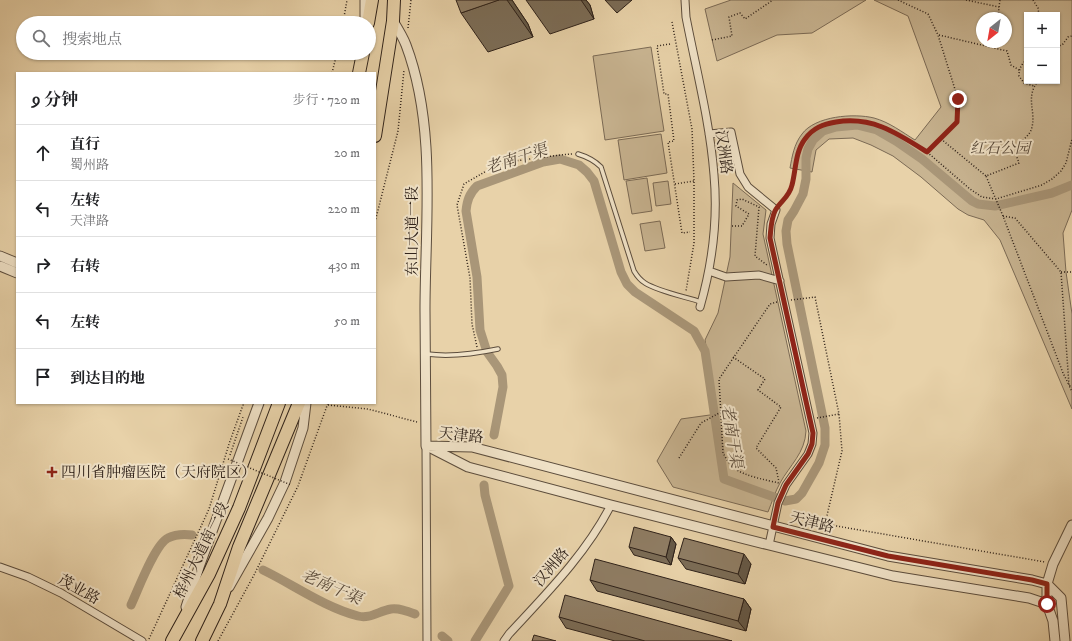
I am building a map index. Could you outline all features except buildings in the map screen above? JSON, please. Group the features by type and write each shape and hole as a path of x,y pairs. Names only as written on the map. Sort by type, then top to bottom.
{"highway":[{"path":"368,16 372,0"},
{"path":"376,130 393,21 394,0"},
{"path":"359,72 362,60"},
{"name":"梓州大道南一段","path":"172,641 209,574 239,508 279,404"},
{"name":"梓州大道南一段","path":"202,641 220,604 239,547 299,404"}],"street":[{"path":"365,0 366,16"},
{"path":"393,21 399,0"},
{"name":"汉洲路","path":"684,0 709,134 715,176 715,211 709,272 700,305"},
{"name":"东山大道一段","path":"393,21 406,44 415,76 426,149 428,219 425,309 426,446"},
{"path":"709,134 731,132 740,174 748,187 776,210 771,224 770,238 813,433 812,444 808,454 786,485 778,503 768,545"},
{"path":"0,256 16,263"},
{"path":"0,266 16,273"},
{"path":"709,272 726,276 759,274 780,281"},
{"path":"180,628 199,567 259,404"},
{"path":"220,604 253,545 285,482 303,428 306,404"},
{"path":"426,446 427,641"},
{"name":"天津路","path":"426,446 468,467 611,506 893,576 1029,598 1047,604"},
{"name":"天津路","path":"426,446 472,447 888,556 1032,580 1047,584"},
{"name":"汉洲路","path":"504,641 569,568 604,520 611,506"},
{"path":"1055,641 1053,622 1047,604 1047,584 1053,564 1072,525"},
{"name":"茂业路","path":"0,567 28,577 61,593 142,641"},
{"path":"1047,584 1061,598 1065,641"}],"lane":[{"path":"578,154 590,158 596,162 600,168 634,271 639,278 644,283 653,287 684,297 700,305"},
{"path":"426,354 442,356 478,353 498,349"}],"path":[{"path":"344,16 347,0"},
{"path":"406,44 411,0"},
{"path":"712,40 732,36 729,17 740,13 745,19 773,0"},
{"path":"898,0 928,14 938,35 958,99 957,122 927,152"},
{"path":"966,0 999,7"},
{"path":"999,12 1000,0"},
{"path":"1033,0 1039,12"},
{"path":"672,22 692,129 694,242 684,297"},
{"path":"938,35 976,44"},
{"path":"1060,46 1068,37 1072,36"},
{"path":"670,44 657,46 664,94 668,94 674,141 668,142 682,233 690,232"},
{"path":"994,48 1007,51 1011,65 1019,70"},
{"path":"332,72 336,60"},
{"path":"986,176 1019,163 1015,152 1016,148 1027,137 1033,126 1031,97 1034,86 1024,83 1019,76 1019,70 1024,62"},
{"path":"376,218 398,131 404,68"},
{"path":"776,210 787,197 792,186 798,151 812,130 823,124 857,120 880,125 927,152 970,189 982,197 996,199 1042,184 1052,179 1061,171 1066,163 1072,139"},
{"path":"940,139 986,176 1003,216 1063,374 1072,392"},
{"path":"478,353 472,324 470,278 457,205 464,184 500,163 578,154"},
{"path":"675,184 694,181"},
{"path":"732,226 742,226 749,214 736,206 737,200 742,199 759,208 755,256 770,267"},
{"path":"1003,216 1015,218 1061,272 1069,385"},
{"path":"1061,272 1072,272"},
{"path":"784,301 815,297 839,414 842,451 825,524 1053,564"},
{"path":"733,357 765,379 758,390 781,407 756,448 776,468 780,483 748,474 735,468 727,460 723,453 719,379 733,357 770,304"},
{"path":"148,641 209,509 242,404"},
{"path":"218,641 254,575 298,486 328,404 368,409 426,425"},
{"path":"679,458 701,423 721,412"},
{"path":"810,419 839,414"},
{"path":"244,417 228,459 291,484"}],"green space":[{"path":"731,0 866,0 812,33 777,35 717,61 705,9"},
{"name":"红石公园","path":"874,0 1072,0 1072,210 1063,233 1066,272 1072,314 1072,409 1000,240 984,220 968,215 958,209 921,177 893,156 853,138 829,139 816,150 812,172 790,168 799,138 808,128 816,123 835,117 846,116 874,118 885,122 915,140 941,107 908,16"},
{"path":"651,47 664,131 605,140 593,56"},
{"path":"661,134 667,173 624,180 618,140"},
{"path":"647,178 652,211 632,214 626,181"},
{"path":"668,181 671,204 656,206 653,183"},
{"path":"733,183 766,210 763,234 806,431 803,446 780,483 768,512 673,487 657,461 681,419 717,414 705,340 718,313 730,257"},
{"path":"660,221 665,248 645,251 640,224"}],"waterway":[{"name":"老南干渠","path":"494,435 503,387 502,375 487,352 480,330 477,277 466,211 469,198 477,186 543,162 560,159 579,165 587,172 594,181 621,272 627,284 635,292 694,331 705,351 724,479 785,501 796,499 802,493 819,463 825,445 825,428 787,244 786,231 788,220 803,194 806,179 806,158 808,149 813,140 823,131 836,127 857,125 877,130 922,159 972,201 978,204 995,206 1052,193 1072,185"},
{"name":"老南干渠","path":"475,641 509,586 485,495 484,485"},
{"name":"老南干渠","path":"131,605 152,558 163,542 174,536 183,534 192,535"},
{"name":"老南干渠","path":"263,570 333,607 358,616 362,617 394,609 415,614"},
{"name":"老南干渠","path":"442,636 448,641"}],"place":[{"name":"四川省肿瘤医院（天府院区）","path":"52,472"}],"route":[{"path":"958,99 957,122 927,152 880,125 857,120 823,124 812,130 798,151 792,186 787,197 776,210 771,224 770,238 813,433 812,444 808,454 786,485 778,503 773,527 888,556 1032,580 1047,584 1047,604"}]}
